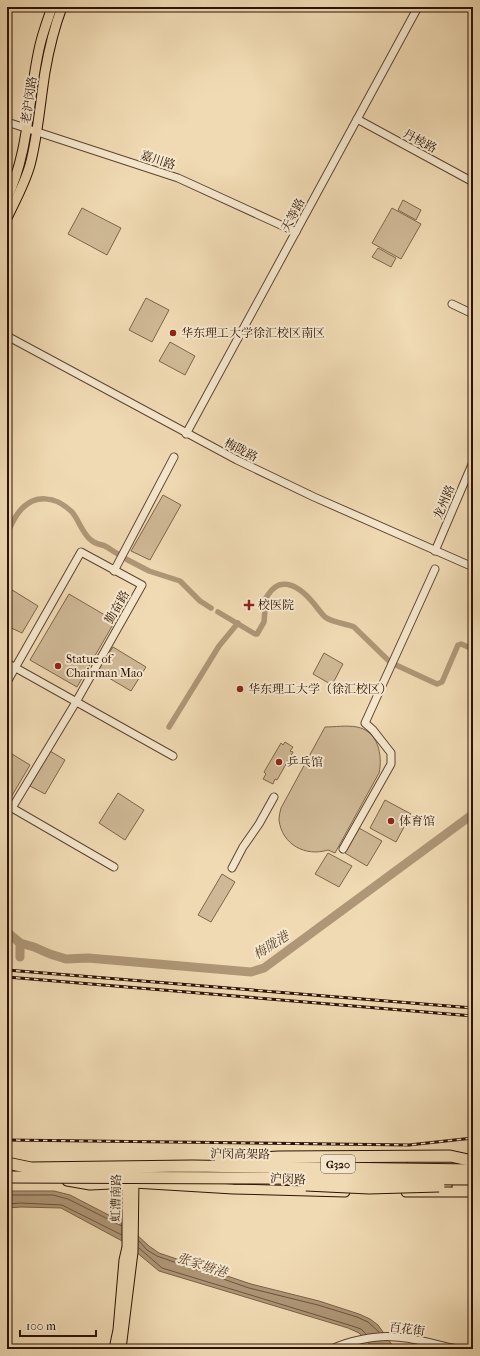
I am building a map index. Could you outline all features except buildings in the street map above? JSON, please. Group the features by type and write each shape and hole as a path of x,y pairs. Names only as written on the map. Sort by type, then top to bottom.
{"highway":[{"path":"192,1166 203,1160 279,1157 450,1156 470,1163"},
{"name":"沪闵高架路","path":"7,1165 31,1168 192,1166 473,1170"},
{"name":"沪闵高架路","path":"7,1177 242,1178 473,1184"},
{"path":"242,1178 267,1184 369,1188 459,1183 473,1184"}],"main road":[{"name":"老沪闵路","path":"7,198 20,162 27,129 39,46 52,7"},
{"name":"老沪闵路","path":"7,218 30,166 49,48 62,7"},
{"name":"沪闵路","path":"7,1165 189,1168 213,1164 470,1163"},
{"name":"虹漕南路","path":"121,1349 130,1249 130,1167"},
{"name":"沪闵路","path":"7,1180 63,1180 90,1185 130,1182 211,1181 459,1183"},
{"name":"沪闵路","path":"175,1185 211,1181"},
{"name":"沪闵路","path":"130,1182 257,1190 325,1192 473,1184"},
{"path":"231,1182 257,1190"},
{"name":"虹漕南路","path":"114,1349 118,1330 124,1260 130,1249"}],"street":[{"name":"天等路","path":"186,434 418,7"},
{"name":"丹棱路","path":"357,119 473,182"},
{"name":"嘉川路","path":"7,122 178,178 296,232"},
{"path":"452,304 473,314"},
{"name":"梅陇路","path":"7,336 186,434 275,480 473,567"},
{"path":"114,571 174,457"},
{"name":"龙州路","path":"435,551 473,462"},
{"name":"勤奋路","path":"7,682 81,552 142,585 76,702 10,806"},
{"path":"343,849 391,764 391,753 373,730 365,723 435,569"},
{"path":"7,663 173,756"},
{"path":"232,868 243,847 259,824 274,797"},
{"path":"10,806 114,867"},
{"name":"百花街","path":"332,1349 348,1342 390,1336 407,1338 457,1349"}],"shaded area":[{"path":"403,200 421,210 416,220 398,210"},
{"path":"82,208 121,228 107,255 68,234"},
{"path":"392,208 421,224 401,259 372,243"},
{"path":"378,248 396,258 391,267 372,257"},
{"path":"146,298 169,310 152,342 129,330"},
{"path":"170,342 195,356 185,375 159,361"},
{"path":"163,495 181,505 150,560 131,551"},
{"path":"9,588 38,606 22,633 7,626 7,592"},
{"path":"69,594 115,621 77,687 30,660"},
{"path":"113,647 146,667 131,691 97,671"},
{"path":"324,653 343,664 332,685 313,674"},
{"path":"349,726 364,729 370,733 374,739 380,759 379,773 335,853 328,850 311,852 296,847 285,836 281,829 279,820 281,808 325,727"},
{"name":"乒乓馆","path":"285,742 293,747 290,751 293,752 277,780 275,779 273,784 263,779 266,774 264,772 281,743 283,745"},
{"path":"7,751 30,765 10,799 7,798"},
{"path":"50,751 65,760 45,794 30,786"},
{"path":"118,793 144,810 125,840 99,823"},
{"name":"体育馆","path":"385,800 411,814 396,842 370,828"},
{"path":"359,828 382,841 367,866 345,853"},
{"path":"328,853 352,866 339,887 315,874"},
{"path":"222,874 235,882 211,922 198,915"}],"water":[{"path":"7,1191 54,1191 70,1195 124,1223 159,1253 251,1284 319,1301 370,1319 378,1325 395,1349 374,1349 359,1333 348,1328 159,1271 124,1242 61,1208 7,1208"}],"waterway":[{"path":"7,533 17,514 25,506 38,499 52,500 66,507 72,512 88,537 96,543 105,546 118,554"},
{"path":"126,559 149,571 180,581 200,601 211,608"},
{"path":"218,612 257,634 264,622 267,596 277,586 284,584 289,585 304,593 325,617 332,621 354,627 389,661"},
{"path":"169,727 219,646 238,623"},
{"path":"396,665 437,684 442,682 458,645 461,644 473,649"},
{"name":"梅陇港","path":"20,943 66,959 88,958 251,972 264,968 473,814"},
{"name":"梅陇港","path":"7,932 20,943 20,957"}],"railway":[{"path":"7,970 473,1008"},
{"path":"7,977 473,1016"},
{"path":"7,1140 409,1145 473,1138"}],"place":[{"name":"华东理工大学徐汇校区南区","path":"173,333"},
{"name":"校医院","path":"249,605"},
{"name":"Statue of Chairman Mao","path":"58,666"},
{"name":"华东理工大学（徐汇校区）","path":"240,689"},
{"name":"乒乓馆","path":"279,762"},
{"name":"体育馆","path":"391,821"}],"water label":[{"name":"张家塘港","path":"202,1265"}]}
